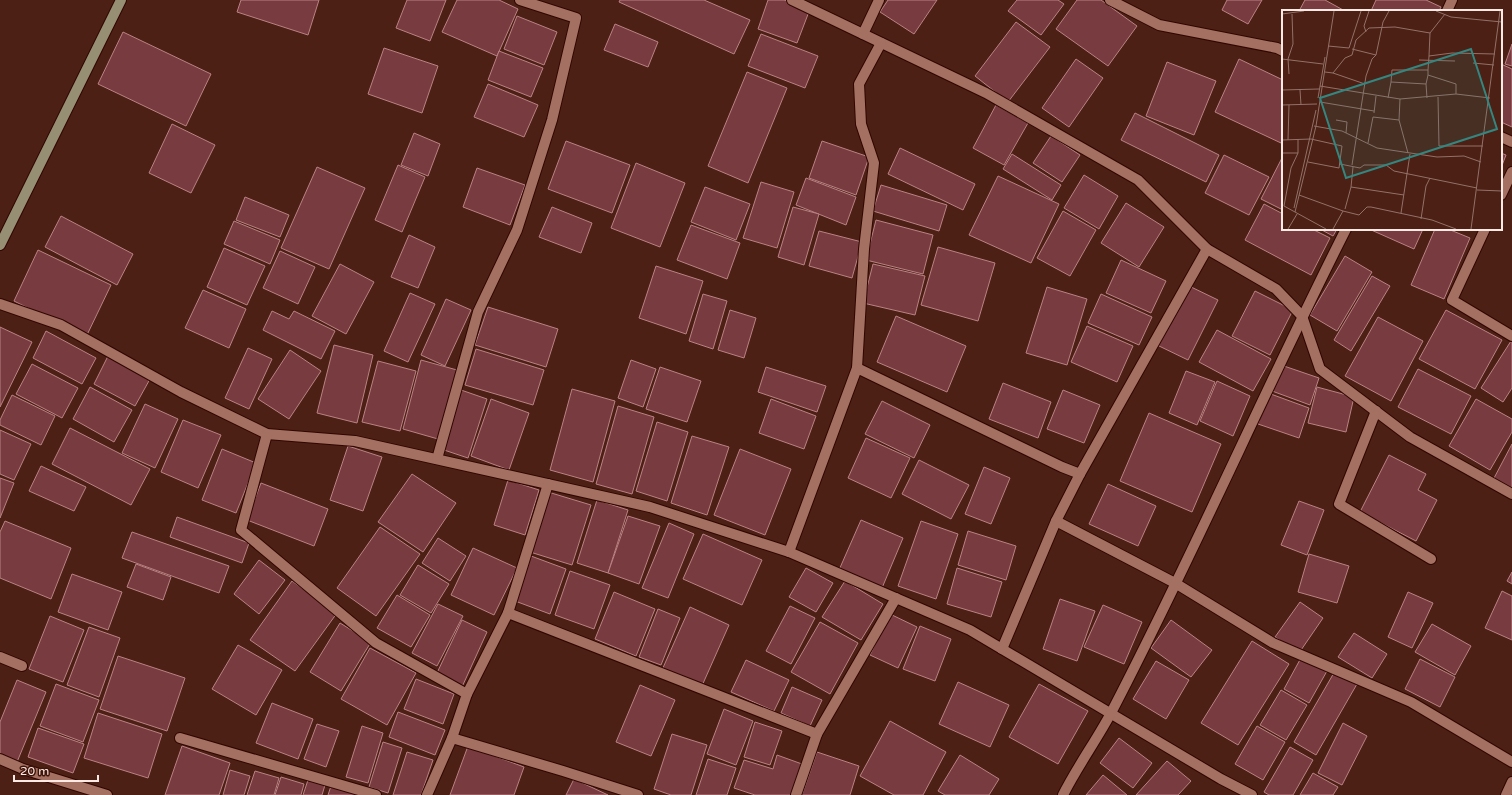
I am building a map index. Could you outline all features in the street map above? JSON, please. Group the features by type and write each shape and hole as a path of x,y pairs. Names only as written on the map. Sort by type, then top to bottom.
{"street":[{"path":"0,245 121,0"},
{"path":"438,459 478,312 517,230 552,120 576,18 520,0"},
{"path":"792,0 986,93 1138,180 1207,249 1276,289 1302,316 1320,369 1410,437 1512,494"},
{"path":"863,34 879,0"},
{"path":"1110,0 1159,25 1277,48 1282,50"},
{"path":"1447,10 1452,0"},
{"path":"788,552 857,368 864,248 874,163 861,124 859,84 881,42"},
{"path":"1502,137 1512,142"},
{"path":"1502,193 1512,172"},
{"path":"1064,794 1110,714 1175,583 1302,316 1345,230"},
{"path":"1485,230 1452,300 1512,336"},
{"path":"1002,649 1056,521 1080,474 1207,249"},
{"path":"0,304 61,324 181,392 267,434 355,441 650,507 788,552 970,630 1221,779 1252,795"},
{"path":"857,368 1062,467 1080,474"},
{"path":"1376,411 1339,504 1431,559"},
{"path":"267,434 241,530 376,643 467,694"},
{"path":"427,795 452,738 467,694 508,613 548,484"},
{"path":"1056,521 1175,583 1273,643 1411,702 1512,762"},
{"path":"796,795 816,734 896,598"},
{"path":"508,613 816,734"},
{"path":"0,657 22,666"},
{"path":"180,738 376,795"},
{"path":"452,738 638,795"},
{"path":"0,759 23,769 107,795"},
{"path":"1506,795 1512,782"}],"building":[{"path":"241,0 319,0 308,35 237,12"},
{"path":"407,0 446,0 430,41 396,28"},
{"path":"457,0 499,0 518,9 497,56 442,32"},
{"path":"620,0 704,0 750,20 734,54 619,2"},
{"path":"768,0 784,0 810,9 797,43 758,29"},
{"path":"888,0 937,0 914,34 880,12"},
{"path":"1017,0 1058,0 1064,4 1041,35 1008,11"},
{"path":"1077,0 1101,0 1137,26 1108,66 1056,29"},
{"path":"1227,0 1262,0 1248,24 1222,10"},
{"path":"1305,0 1325,0 1343,10 1300,10"},
{"path":"1376,0 1426,0 1441,7 1440,10 1371,10"},
{"path":"517,16 557,32 544,65 504,49"},
{"path":"1016,22 1050,47 1008,102 975,76"},
{"path":"615,24 658,42 648,67 604,50"},
{"path":"123,32 211,74 186,126 98,84"},
{"path":"761,34 818,56 805,88 748,66"},
{"path":"1512,44 1512,66 1505,64"},
{"path":"384,48 438,66 422,113 368,94"},
{"path":"499,51 543,68 531,97 488,80"},
{"path":"1076,59 1103,78 1069,127 1042,108"},
{"path":"1239,59 1282,80 1281,143 1215,112"},
{"path":"1167,62 1216,81 1194,135 1146,116"},
{"path":"1502,64 1512,69 1512,127 1502,122"},
{"path":"747,72 787,88 748,183 708,166"},
{"path":"488,84 538,105 524,137 474,117"},
{"path":"996,105 1028,123 1004,165 973,148"},
{"path":"1135,113 1219,155 1206,182 1121,140"},
{"path":"172,124 215,145 191,193 149,173"},
{"path":"414,133 440,144 428,176 401,165"},
{"path":"1051,136 1080,155 1062,182 1033,163"},
{"path":"566,141 630,165 612,213 548,189"},
{"path":"822,141 869,157 856,195 809,178"},
{"path":"900,148 975,184 963,210 888,174"},
{"path":"1502,153 1506,155 1502,165"},
{"path":"1012,154 1061,185 1052,200 1003,169"},
{"path":"1224,155 1269,177 1249,215 1205,193"},
{"path":"1282,158 1282,210 1261,199"},
{"path":"636,163 685,183 660,247 611,228"},
{"path":"398,165 425,177 402,232 375,220"},
{"path":"317,167 365,188 329,269 281,248"},
{"path":"477,168 525,185 510,225 463,207"},
{"path":"1084,175 1118,196 1099,229 1064,208"},
{"path":"998,176 1059,204 1031,263 969,235"},
{"path":"806,178 856,197 846,225 796,205"},
{"path":"761,182 794,192 777,248 743,238"},
{"path":"881,185 947,205 939,231 873,211"},
{"path":"705,187 750,204 736,240 691,222"},
{"path":"245,197 289,215 280,237 236,220"},
{"path":"1126,203 1164,227 1139,267 1101,243"},
{"path":"1264,204 1282,213 1282,230 1314,230 1330,238 1311,275 1245,240"},
{"path":"552,207 592,223 581,253 539,237"},
{"path":"793,207 819,214 804,265 778,257"},
{"path":"1063,211 1096,230 1070,276 1037,258"},
{"path":"61,216 133,254 117,285 45,247"},
{"path":"876,220 933,235 923,274 866,260"},
{"path":"234,221 280,240 270,264 224,244"},
{"path":"691,225 740,243 727,279 677,260"},
{"path":"1322,230 1336,230 1333,236"},
{"path":"1371,230 1423,230 1414,249"},
{"path":"1435,230 1450,230 1470,238 1444,299 1411,285"},
{"path":"819,231 862,242 852,278 809,266"},
{"path":"409,235 435,247 418,288 391,277"},
{"path":"938,247 995,263 978,321 921,305"},
{"path":"224,248 265,266 247,305 207,287"},
{"path":"38,250 111,285 86,337 14,301"},
{"path":"280,251 315,267 298,304 263,288"},
{"path":"1345,256 1372,272 1337,331 1310,315"},
{"path":"1121,260 1166,281 1151,313 1106,293"},
{"path":"340,264 374,282 346,334 312,316"},
{"path":"873,264 925,276 915,315 863,303"},
{"path":"656,266 703,281 686,334 639,318"},
{"path":"1372,276 1390,286 1351,351 1334,340"},
{"path":"1187,285 1218,300 1188,360 1157,345"},
{"path":"1047,287 1087,299 1067,365 1026,353"},
{"path":"203,290 246,309 229,348 185,328"},
{"path":"1255,291 1293,310 1270,355 1232,336"},
{"path":"410,293 435,304 408,362 384,351"},
{"path":"703,294 727,301 713,349 689,341"},
{"path":"1101,294 1152,317 1139,345 1088,323"},
{"path":"446,299 471,310 445,366 421,355"},
{"path":"488,307 558,329 546,367 475,345"},
{"path":"730,310 756,318 744,358 718,350"},
{"path":"1446,310 1502,340 1475,389 1419,359"},
{"path":"272,311 289,319 294,311 335,331 321,359 263,330"},
{"path":"896,316 966,346 947,392 877,362"},
{"path":"1378,317 1423,341 1391,401 1345,376"},
{"path":"1087,326 1133,346 1117,382 1071,362"},
{"path":"0,327 32,342 0,407"},
{"path":"1217,330 1271,359 1253,391 1199,362"},
{"path":"46,331 96,358 82,384 33,358"},
{"path":"1511,341 1512,388 1503,402 1481,388"},
{"path":"334,345 373,355 357,423 317,413"},
{"path":"248,348 272,359 249,409 225,398"},
{"path":"476,349 544,370 533,405 465,385"},
{"path":"290,350 321,371 289,419 258,399"},
{"path":"108,356 150,379 135,406 94,384"},
{"path":"421,360 457,370 438,439 403,429"},
{"path":"631,360 656,369 643,407 618,398"},
{"path":"378,361 416,371 400,431 362,422"},
{"path":"32,364 78,388 62,418 16,394"},
{"path":"1281,365 1319,378 1310,405 1272,391"},
{"path":"660,367 701,381 687,422 646,409"},
{"path":"766,367 826,386 817,412 758,392"},
{"path":"1418,369 1471,396 1451,434 1398,407"},
{"path":"1186,371 1215,382 1197,425 1169,413"},
{"path":"1217,381 1250,396 1233,436 1200,421"},
{"path":"1003,383 1051,402 1038,438 989,419"},
{"path":"90,387 132,410 114,442 73,419"},
{"path":"1317,387 1354,397 1346,432 1308,423"},
{"path":"572,389 615,401 593,482 550,470"},
{"path":"461,390 487,399 468,458 441,449"},
{"path":"1063,390 1100,405 1084,443 1047,429"},
{"path":"1268,393 1309,408 1299,438 1258,424"},
{"path":"12,395 55,416 41,445 0,425 0,420"},
{"path":"491,399 529,413 509,470 471,456"},
{"path":"771,399 816,416 804,449 759,433"},
{"path":"1476,399 1512,419 1512,432 1490,470 1449,446"},
{"path":"882,401 930,425 914,458 865,434"},
{"path":"145,404 178,419 155,468 122,453"},
{"path":"618,406 654,417 632,494 596,484"},
{"path":"1149,413 1221,444 1192,512 1120,481"},
{"path":"183,420 221,435 198,488 161,472"},
{"path":"657,422 688,432 667,501 636,491"},
{"path":"70,428 150,469 131,505 52,464"},
{"path":"0,430 31,444 14,480 0,474"},
{"path":"692,436 729,447 707,515 671,503"},
{"path":"866,438 910,458 891,498 848,478"},
{"path":"1512,444 1512,491 1493,480"},
{"path":"348,446 382,457 363,511 330,500"},
{"path":"222,449 256,463 236,513 202,500"},
{"path":"740,449 791,469 765,535 714,515"},
{"path":"1389,455 1426,474 1418,490 1437,500 1416,541 1360,512"},
{"path":"919,460 969,485 951,519 902,494"},
{"path":"41,466 86,487 74,511 29,491"},
{"path":"984,467 1010,478 991,524 965,514"},
{"path":"412,474 456,503 423,552 378,522"},
{"path":"0,478 14,483 0,518"},
{"path":"508,480 539,490 525,535 494,525"},
{"path":"261,483 328,509 314,546 247,520"},
{"path":"1108,484 1156,506 1138,546 1089,524"},
{"path":"548,492 591,505 572,565 530,552"},
{"path":"597,500 628,510 608,573 577,563"},
{"path":"1299,501 1324,510 1307,555 1281,545"},
{"path":"628,516 660,526 639,584 608,573"},
{"path":"177,517 249,543 242,563 170,537"},
{"path":"861,520 903,538 882,588 839,570"},
{"path":"5,521 71,548 51,599 0,578 0,532"},
{"path":"921,521 958,534 936,599 898,586"},
{"path":"669,523 694,534 668,598 642,588"},
{"path":"380,527 420,554 376,616 337,588"},
{"path":"968,531 1016,546 1006,580 958,565"},
{"path":"132,532 229,566 219,593 122,558"},
{"path":"703,534 762,560 742,605 683,579"},
{"path":"438,538 466,556 450,581 422,563"},
{"path":"473,548 517,568 494,615 451,595"},
{"path":"1309,554 1349,566 1337,603 1298,592"},
{"path":"531,556 566,569 550,614 515,601"},
{"path":"259,560 285,580 259,614 234,594"},
{"path":"136,564 171,577 163,600 127,587"},
{"path":"418,565 449,584 431,613 400,595"},
{"path":"806,568 833,583 816,612 789,597"},
{"path":"957,568 1002,582 991,617 947,604"},
{"path":"570,571 610,585 594,629 555,615"},
{"path":"1512,572 1512,584 1507,581"},
{"path":"72,574 122,592 108,630 58,612"},
{"path":"292,581 337,613 295,671 250,640"},
{"path":"845,581 883,604 861,640 822,617"},
{"path":"1502,591 1512,596 1512,640 1485,628"},
{"path":"614,592 655,609 636,656 595,639"},
{"path":"1408,592 1433,603 1412,648 1388,637"},
{"path":"397,595 430,615 411,647 377,628"},
{"path":"1060,599 1095,611 1077,661 1043,649"},
{"path":"1300,602 1323,618 1299,653 1275,637"},
{"path":"438,604 463,616 437,666 412,653"},
{"path":"1103,605 1142,622 1124,664 1084,647"},
{"path":"790,606 815,618 791,664 766,651"},
{"path":"690,607 729,625 701,688 662,670"},
{"path":"658,609 680,618 661,665 639,657"},
{"path":"890,614 917,627 898,668 870,655"},
{"path":"50,616 84,630 63,682 29,669"},
{"path":"462,620 487,632 462,687 436,675"},
{"path":"1171,620 1212,650 1191,677 1151,648"},
{"path":"820,622 858,643 830,694 791,672"},
{"path":"340,623 371,642 341,691 310,672"},
{"path":"1432,624 1471,646 1455,675 1415,652"},
{"path":"920,626 951,639 935,681 903,669"},
{"path":"89,627 120,638 99,697 67,685"},
{"path":"1354,633 1387,654 1372,678 1338,657"},
{"path":"1252,641 1289,664 1238,745 1201,723"},
{"path":"238,645 282,670 256,715 212,689"},
{"path":"370,648 416,673 387,725 341,699"},
{"path":"118,656 185,678 167,731 100,709"},
{"path":"1302,656 1327,671 1309,703 1284,689"},
{"path":"1420,659 1455,677 1440,707 1405,689"},
{"path":"746,660 789,680 774,711 731,692"},
{"path":"1156,661 1189,680 1166,719 1133,699"},
{"path":"1335,671 1357,684 1316,755 1294,742"},
{"path":"416,679 454,694 443,724 404,709"},
{"path":"17,680 46,692 17,762 0,755 0,722"},
{"path":"958,682 1009,705 990,747 939,724"},
{"path":"56,684 99,700 83,742 40,726"},
{"path":"1039,684 1088,711 1058,764 1009,737"},
{"path":"640,685 675,700 651,756 616,742"},
{"path":"792,687 822,700 810,726 781,713"},
{"path":"1281,690 1307,705 1286,740 1260,725"},
{"path":"272,703 313,719 298,759 256,743"},
{"path":"724,709 753,721 736,765 707,754"},
{"path":"398,712 445,730 435,755 389,737"},
{"path":"98,713 162,734 148,778 84,758"},
{"path":"890,721 946,752 923,795 894,795 860,776"},
{"path":"755,722 782,731 770,765 744,757"},
{"path":"1343,723 1367,736 1342,785 1318,773"},
{"path":"317,724 339,731 326,767 304,759"},
{"path":"362,726 383,733 368,783 346,777"},
{"path":"1257,726 1285,742 1263,780 1235,764"},
{"path":"38,728 84,744 73,773 28,757"},
{"path":"672,734 707,745 691,795 671,795 654,789"},
{"path":"1119,738 1152,763 1133,788 1100,763"},
{"path":"383,742 402,748 388,793 369,787"},
{"path":"182,746 230,763 219,795 165,795"},
{"path":"468,746 524,767 514,795 450,795"},
{"path":"1290,747 1313,760 1293,795 1269,795 1264,792"},
{"path":"407,752 433,760 421,795 393,795"},
{"path":"817,752 859,766 850,795 802,795"},
{"path":"777,755 802,764 791,795 755,795 734,788 744,760 773,769"},
{"path":"960,755 999,779 989,795 945,795 938,791"},
{"path":"708,759 736,768 727,795 696,795"},
{"path":"1167,761 1191,781 1178,795 1136,795"},
{"path":"230,770 250,776 244,795 223,795"},
{"path":"255,771 279,778 274,795 247,795"},
{"path":"1313,773 1338,787 1333,795 1300,795"},
{"path":"1103,775 1127,795 1086,795"},
{"path":"281,777 304,784 301,795 275,795"},
{"path":"574,779 608,795 566,795"},
{"path":"308,780 325,785 322,795 303,795"},
{"path":"331,786 362,795 328,795"}]}
